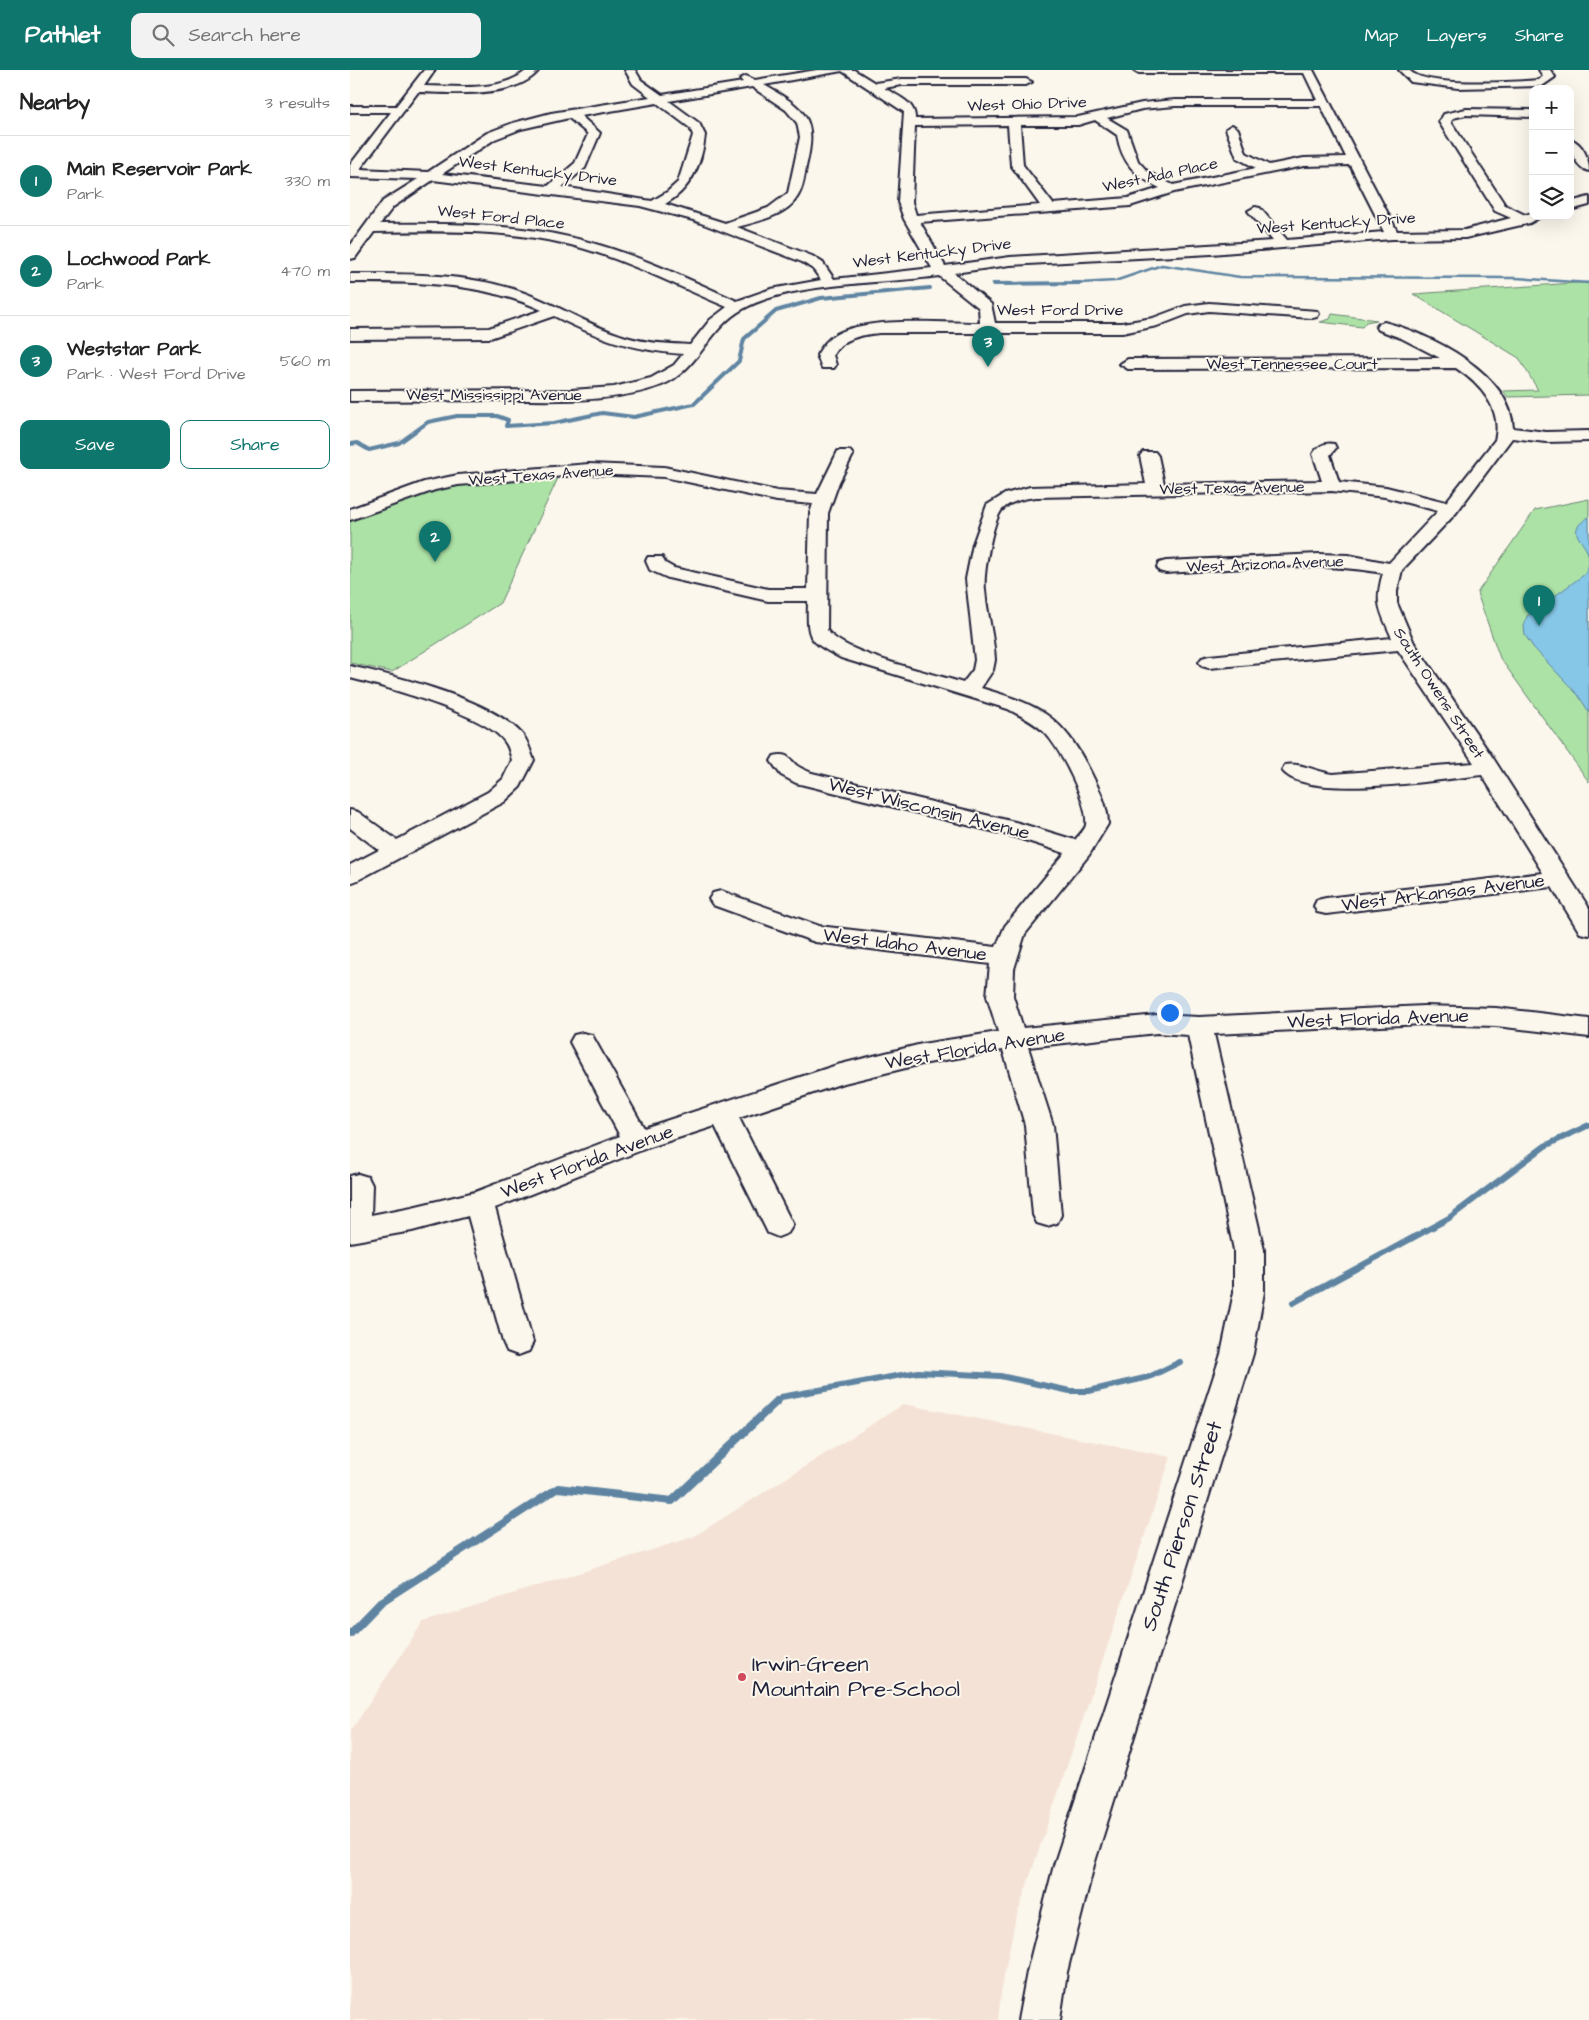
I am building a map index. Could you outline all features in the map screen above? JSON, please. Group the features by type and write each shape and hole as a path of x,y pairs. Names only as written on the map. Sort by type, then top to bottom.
{"street":[{"path":"350,172 430,70"},
{"path":"416,88 495,87 523,79 534,70"},
{"path":"630,70 634,79 695,126 699,135 684,183 672,195 654,205"},
{"path":"725,227 778,208 790,200 794,193 806,133 802,121 793,109 733,70"},
{"path":"350,255 388,204 502,131 541,119 837,70"},
{"path":"846,70 906,106 910,112 905,202 911,219 937,266 986,307 988,328"},
{"path":"1142,70 1308,70 1392,235"},
{"path":"1404,70 1408,76 1416,80 1435,84 1531,84 1548,80 1549,77 1544,70"},
{"path":"874,86 902,82 1026,82"},
{"name":"West Ohio Drive","path":"910,123 1062,122 1098,117 1155,104 1325,102"},
{"path":"350,109 400,109"},
{"path":"1529,114 1486,111 1454,114 1446,118 1446,126 1494,200 1503,210 1529,217"},
{"path":"551,190 581,165 594,133 572,114"},
{"path":"1098,117 1123,132 1125,147 1131,164 1148,178 1171,189"},
{"path":"1014,123 1017,165 1049,208"},
{"path":"1232,130 1241,155 1267,169"},
{"path":"1574,148 1589,166"},
{"name":"West Ada Place","path":"911,219 1121,203 1171,189 1304,162 1356,161"},
{"name":"West Kentucky Drive","path":"350,172 430,176 551,190 654,205 698,217 814,263 821,269 830,283 942,271 1010,261 1283,244 1392,235 1473,233 1529,219"},
{"path":"1574,205 1589,201"},
{"path":"1255,211 1283,244"},
{"name":"West Ford Place","path":"370,228 467,228 574,242 618,256 737,306"},
{"path":"350,278 428,279 506,291 622,340 662,348 695,350"},
{"name":"West Mississippi Avenue","path":"350,396 603,394 638,387 674,373 686,363 715,323 737,306 783,290 830,283"},
{"name":"West Ford Drive","path":"828,365 825,355 832,343 840,338 866,330 1135,327 1157,322 1185,310 1208,307 1312,314"},
{"path":"350,334 490,333 554,311"},
{"path":"1384,328 1410,336 1484,381 1501,410 1507,432 1546,436 1589,436"},
{"name":"West Tennessee Court","path":"1128,364 1456,363"},
{"name":"South Owens Street","path":"1507,432 1503,441 1450,509 1393,569 1387,591 1387,603 1404,643 1560,879 1589,927"},
{"path":"1328,448 1321,454 1332,486"},
{"path":"844,455 830,482 819,513 817,630 825,642 848,654 1015,705 1037,717 1053,729 1066,743 1094,806 1098,823 1081,850 1014,932 1001,969 1000,996 1011,1039 1021,1062 1039,1125 1046,1215"},
{"path":"1148,456 1156,489"},
{"name":"West Texas Avenue","path":"350,514 430,486 458,480 589,469 664,472 777,496 824,500"},
{"name":"West Texas Avenue","path":"969,690 984,666 985,654 977,617 975,579 993,508 1011,497 1024,492 1332,486 1386,492 1450,509"},
{"name":"West Arizona Avenue","path":"1166,567 1319,560 1348,561 1393,569"},
{"path":"654,561 657,566 668,572 768,595 817,595"},
{"path":"1209,662 1404,643"},
{"path":"350,672 375,677 469,711 494,723 514,737 523,760 512,782 496,797 350,875"},
{"name":"West Wisconsin Avenue","path":"782,761 789,770 804,778 1019,830 1081,850"},
{"path":"1293,770 1312,778 1333,780 1384,778 1486,768"},
{"path":"350,817 396,851"},
{"name":"West Arkansas Avenue","path":"1326,906 1560,879"},
{"name":"West Idaho Avenue","path":"721,899 815,934 1005,957"},
{"name":"West Florida Avenue","path":"358,1185 353,1230 412,1219 479,1202 638,1141 837,1074 922,1054 1011,1039 1157,1024 1199,1026 1424,1015 1496,1018 1589,1028"},
{"name":"South Pierson Street","path":"1038,2020 1047,1972 1074,1865 1237,1354 1246,1318 1250,1270 1246,1230 1199,1026"},
{"path":"583,1042 638,1141"},
{"path":"724,1113 778,1226"},
{"path":"479,1202 518,1342"}],"shaded area":[{"name":"Irwin-Green Mountain Pre-School","path":"904,1404 1171,1457 1015,1921 1002,1986 998,2020 350,2020 350,1732 423,1622 693,1537"}],"green space":[{"path":"1589,282 1589,395 1508,397 1503,391 1538,390 1519,358 1413,294"},
{"path":"1332,314 1377,320 1366,322 1362,327 1320,322 1330,319"},
{"path":"559,476 500,603 392,672 350,663 350,520 417,496 464,484"},
{"path":"1589,499 1589,782 1500,658 1477,593 1535,510"}],"water":[{"path":"1589,517 1589,558 1578,537 1577,528"},
{"path":"1589,565 1589,712 1578,695 1533,647 1525,635 1524,626 1527,616 1585,574"}],"waterway":[{"path":"1079,283 1115,281 1162,265 1240,277 1516,278 1589,283"},
{"path":"1016,284 993,284 1079,283"},
{"path":"1062,284 1079,283"},
{"path":"350,444 357,443 369,450 399,443 428,422 457,416 497,416 508,420 506,426 554,423 602,413 634,417 694,404 739,361 744,339 776,311 821,298 930,288"},
{"path":"1293,1303 1449,1218 1545,1146 1589,1125"},
{"path":"778,1400 781,1397 918,1372 1000,1376 1070,1391 1089,1391 1149,1377 1180,1362"},
{"path":"350,1634 381,1602 558,1488 672,1501 778,1400"}],"place":[{"name":"Weststar Park","path":"988,367"},
{"name":"Lochwood Park","path":"435,562"},
{"name":"Main Reservoir Park","path":"1539,626"},
{"name":"Irwin-Green Mountain Pre-School","path":"742,1677"}]}
